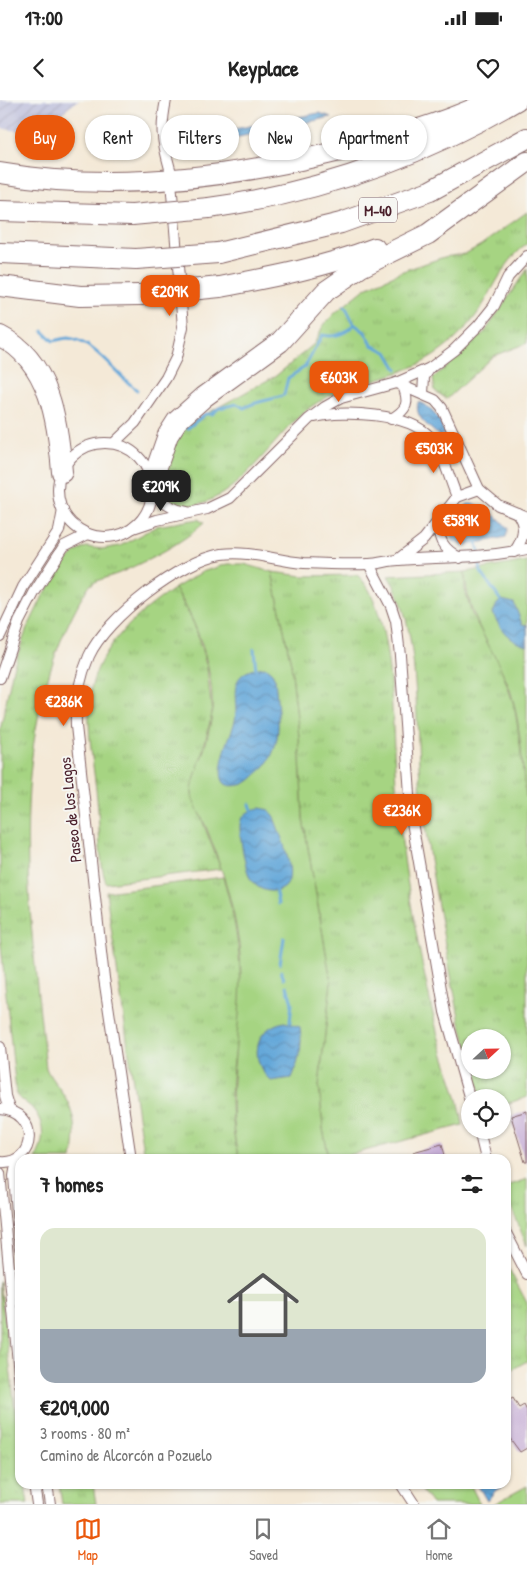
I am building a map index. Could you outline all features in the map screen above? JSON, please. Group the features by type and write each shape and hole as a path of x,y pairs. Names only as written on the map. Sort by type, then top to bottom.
{"highway":[{"path":"0,174 81,183 171,180 272,167 377,143 466,113 493,100"},
{"name":"M-40","path":"0,210 132,215 209,208 258,201 378,167 469,126 517,100"},
{"name":"M-40","path":"0,253 75,258 136,259 218,252 340,224 421,194 527,138"},
{"path":"152,486 168,435 177,421 204,397 280,342 326,291 361,267 428,234 527,162"},
{"path":"0,286 80,296 140,295 220,287 277,276 341,260 431,224 472,202"},
{"path":"0,336 23,353 38,372 48,393 57,420 62,472"}],"street":[{"path":"114,443 135,423 166,378 176,358 183,327 171,180 162,135 166,100"},
{"path":"133,528 149,509 152,486 147,467 138,456 127,448 114,443 88,446 68,461 58,485 63,510 69,520 88,534 106,537 116,536 133,528 207,509 230,498 309,419 333,402 354,394 399,384 430,368 454,350 478,326 494,306 508,277 527,256"},
{"path":"424,394 424,376 430,368"},
{"path":"399,384 435,400 448,416 479,489 498,505 527,517"},
{"path":"391,419 405,410 407,404 408,399 399,384"},
{"path":"354,394 352,405 355,414"},
{"path":"309,419 329,414 355,414 412,424 430,436 457,497 479,489"},
{"path":"152,486 168,505 178,511 191,512"},
{"name":"Paseo de los Lagos","path":"397,560 424,540 457,497"},
{"path":"0,636 23,586 59,531 63,510"},
{"path":"514,552 521,543 525,528 516,512"},
{"path":"442,518 439,527 440,540 451,553 460,558"},
{"path":"0,678 19,622 39,585 64,546 88,534"},
{"name":"Paseo de los Lagos","path":"130,1154 104,978 76,726 79,690 89,656 101,639 138,600 178,572 212,556 243,554 303,562 369,564 397,560 460,558 527,549"},
{"path":"369,564 391,606 396,621 412,822 445,1012 467,1089"},
{"path":"0,1047 5,1109 22,1117 29,1131 27,1147 21,1154"},
{"path":"481,1139 485,1154"},
{"path":"0,1162 7,1163 15,1160"},
{"path":"15,1170 15,1188"},
{"path":"0,1173 15,1331"},
{"path":"511,1243 527,1274"},
{"path":"35,1489 38,1504"},
{"path":"48,1489 50,1504"},
{"path":"404,1489 414,1504"}],"shaded area":[{"path":"0,100 79,100 59,115 15,115 15,131 0,128"}],"green space":[{"path":"527,212 527,244 506,265 473,320 448,346 426,361 408,369 335,393 318,402 290,426 250,470 219,495 203,503 186,505 185,508 167,500 162,491 160,479 169,450 186,425 277,375 314,344 323,326 335,313 366,288 403,271 444,257 465,254 481,245"},
{"path":"527,269 527,343 493,356 447,399 435,391 433,378 485,332"},
{"path":"198,519 204,523 166,550 88,587 60,642 42,700 32,760 28,821 33,945 46,1068 70,1107 75,1132 73,1154 38,1154 42,1140 40,1120 32,1108 16,1092 0,936 0,731 13,668 26,631 43,596 67,561 76,552 86,547 102,549 120,546 157,526"},
{"path":"527,561 527,803 515,706 505,677 470,605 465,572"},
{"path":"227,564 244,564 272,572 291,664 299,737 303,819 331,982 319,1085 323,1129 328,1154 238,1154 232,1106 240,999 239,945 231,902 223,873 192,794 193,783 206,743 211,720 212,697 203,648 191,617 175,588 202,572"},
{"path":"272,572 303,576 357,575 369,589 378,611 384,637 391,695 397,800 410,896 421,960 435,1023 458,1099 461,1112 461,1126 353,1154 328,1154 323,1129 319,1085 331,982 303,819 299,737 291,664"},
{"path":"465,572 465,590 472,614 501,668 514,705 527,803 527,1097 511,1102 511,1089 479,1089 476,1079 511,1079 511,1029 462,1029 460,1022 434,885 422,802 412,652 407,623 399,597 388,576"},
{"path":"175,588 194,624 207,667 212,714 192,794 221,869 106,883 100,853 97,799 90,735 90,696 100,663 120,634 147,609"},
{"path":"223,877 238,945 241,980 240,1022 232,1073 231,1098 232,1122 238,1154 143,1154 106,892"},
{"path":"527,1179 527,1246 511,1206 511,1184"},
{"path":"511,1273 527,1303 527,1361 511,1370"},
{"path":"0,1281 15,1409 15,1489 26,1489 28,1504 0,1504"},
{"path":"527,1486 527,1504 494,1504"},
{"path":"60,1489 94,1489 96,1504 62,1504"},
{"path":"421,1489 472,1489 480,1504 432,1504"}],"water":[{"path":"319,113 326,115 321,115 321,119 311,122 311,115 308,115"},
{"path":"249,126 249,135 239,137 239,128"},
{"path":"418,402 434,413 446,433 439,436 423,421 418,413"},
{"path":"473,503 488,510 501,520 508,529 506,537 464,546 453,541 451,528 467,504"},
{"path":"502,600 514,603 522,624 527,625 527,645 510,638 499,625 493,613 497,604"},
{"path":"265,667 272,673 275,679 278,718 276,743 266,765 252,779 235,786 228,785 223,781 221,768 235,721 236,684 246,672"},
{"path":"260,808 269,810 274,817 288,859 289,881 284,888 275,891 262,889 251,880 243,850 240,832 241,820 249,811"},
{"path":"285,1022 300,1027 301,1047 292,1078 271,1081 259,1064 258,1046 266,1031 274,1025"},
{"path":"480,1489 498,1489 496,1490 487,1501"}],"building":[{"path":"527,1111 527,1162 525,1162 511,1116"},
{"path":"442,1144 445,1154 414,1154 413,1152"},
{"path":"513,1398 519,1408 524,1405 527,1411 527,1448 520,1452 511,1440 511,1399"}],"waterway":[{"path":"345,306 354,324"},
{"path":"183,426 188,428 205,414 212,414 219,408 237,404 244,408 253,403 284,395 288,378 305,367 322,335 331,336 339,334 354,324 365,332 372,345 387,352 397,369"},
{"path":"43,331 53,341 68,338 78,340 87,345 137,390"},
{"path":"476,539 479,552"},
{"path":"479,560 481,572 503,604"},
{"path":"254,649 256,671"},
{"path":"250,804 253,813"},
{"path":"275,888 278,904"},
{"path":"280,964 284,938"},
{"path":"281,971 284,979"},
{"path":"287,986 292,1003 290,1022"}]}
